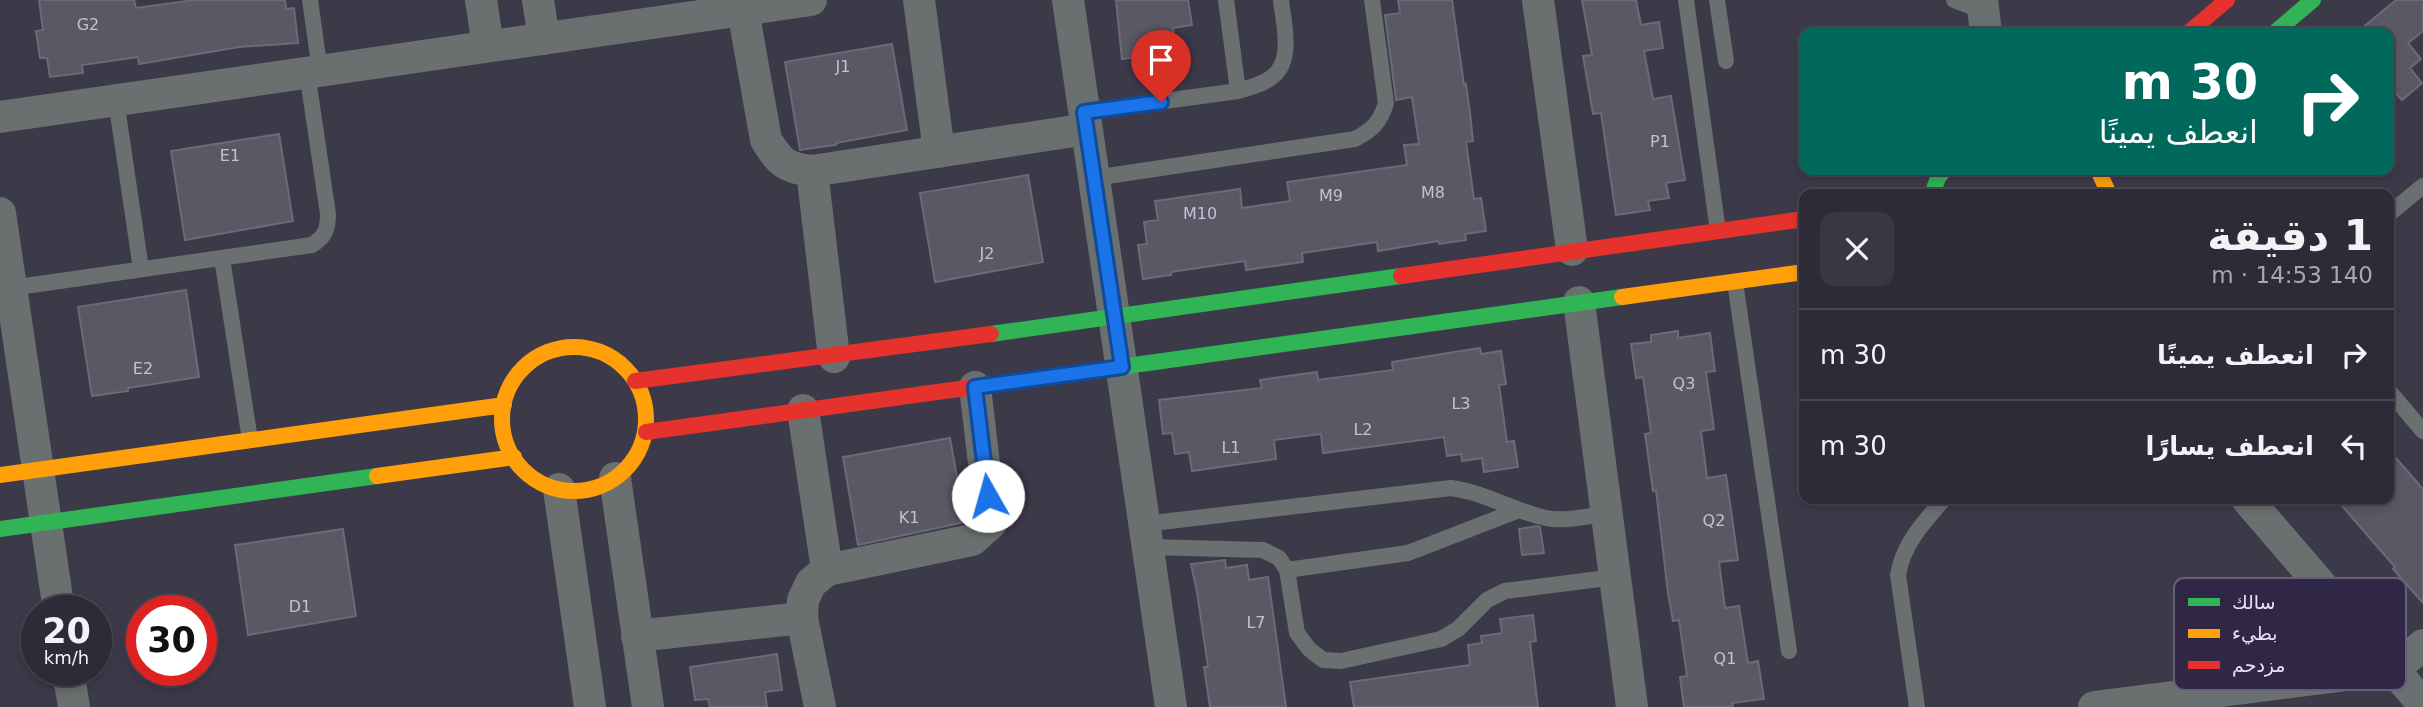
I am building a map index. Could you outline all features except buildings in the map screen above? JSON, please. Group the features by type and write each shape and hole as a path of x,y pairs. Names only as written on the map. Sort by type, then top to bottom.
{"street":[{"path":"481,0 488,46"},
{"path":"538,0 544,39"},
{"path":"0,117 544,39 708,7 744,10 811,0"},
{"path":"919,0 939,152"},
{"path":"1068,0 1171,707"},
{"path":"1538,0 1572,250"},
{"path":"2194,28 2228,0"},
{"path":"2280,28 2314,0"},
{"path":"744,10 766,140 777,158 792,169 812,171 939,152 1086,121"},
{"path":"812,171 834,357"},
{"path":"0,213 11,288 9,333 38,470 57,595"},
{"path":"635,381 834,357 1799,220"},
{"path":"646,432 1799,273"},
{"path":"1579,302 1632,707"},
{"path":"564,347 587,347 608,354 626,368 635,381 646,409 646,432 638,453 624,471 606,484 584,491 559,489 536,480 514,457 506,441 502,416 507,391 520,370 540,355 564,347"},
{"path":"820,707 802,618 803,600 811,583 827,570 972,540 991,523 975,387"},
{"path":"0,475 504,405"},
{"path":"803,410 827,570"},
{"path":"0,529 514,457"},
{"path":"615,478 648,707"},
{"path":"559,489 590,707"},
{"path":"2251,504 2315,578"},
{"path":"637,636 802,618"},
{"path":"2406,659 2423,645"},
{"path":"2406,683 2423,704"},
{"path":"71,686 74,707"},
{"path":"2101,706 2228,690"}],"lane":[{"path":"11,288 312,245 323,238 328,226 328,214 310,0"},
{"path":"1226,0 1238,91"},
{"path":"1086,121 1238,91 1262,83 1278,71 1285,51 1281,0"},
{"path":"1094,178 1354,139 1371,130 1382,118 1386,103 1372,0"},
{"path":"1686,0 1718,231"},
{"path":"1717,0 1726,61"},
{"path":"1954,0 1984,15"},
{"path":"116,100 141,269"},
{"path":"2394,210 2423,186"},
{"path":"222,258 250,440"},
{"path":"1735,282 1789,651"},
{"path":"2394,397 2423,431"},
{"path":"1146,536 1451,488 1471,491 1549,519 1607,514"},
{"path":"1917,707 1898,575 1900,559 1914,534 1940,504"},
{"path":"1287,570 1408,553 1518,510"},
{"path":"1146,536 1264,550 1279,558 1287,570 1297,633 1309,649 1323,660 1341,661 1441,639 1458,628 1487,600 1505,591 1615,577"}],"traffic: fast":[{"path":"2280,28 2313,0"},
{"path":"1934,189 1940,175"},
{"path":"991,334 1401,276"},
{"path":"1105,369 1622,297"},
{"path":"0,529 377,476"}],"traffic: slow":[{"path":"2100,175 2107,189"},
{"path":"1622,297 1799,273"},
{"path":"574,347 601,353 625,368 640,392 646,419 640,446 625,470 601,485 574,491 547,485 523,470 508,446 502,419 508,392 523,368 547,353 574,347"},
{"path":"0,475 504,405"},
{"path":"377,476 514,457"}],"traffic: jam":[{"path":"2194,28 2227,0"},
{"path":"1401,276 1799,220"},
{"path":"635,381 991,334"},
{"path":"646,432 1105,369"}],"route":[{"path":"988,496 975,387 1122,367 1084,112 1161,102"}]}
